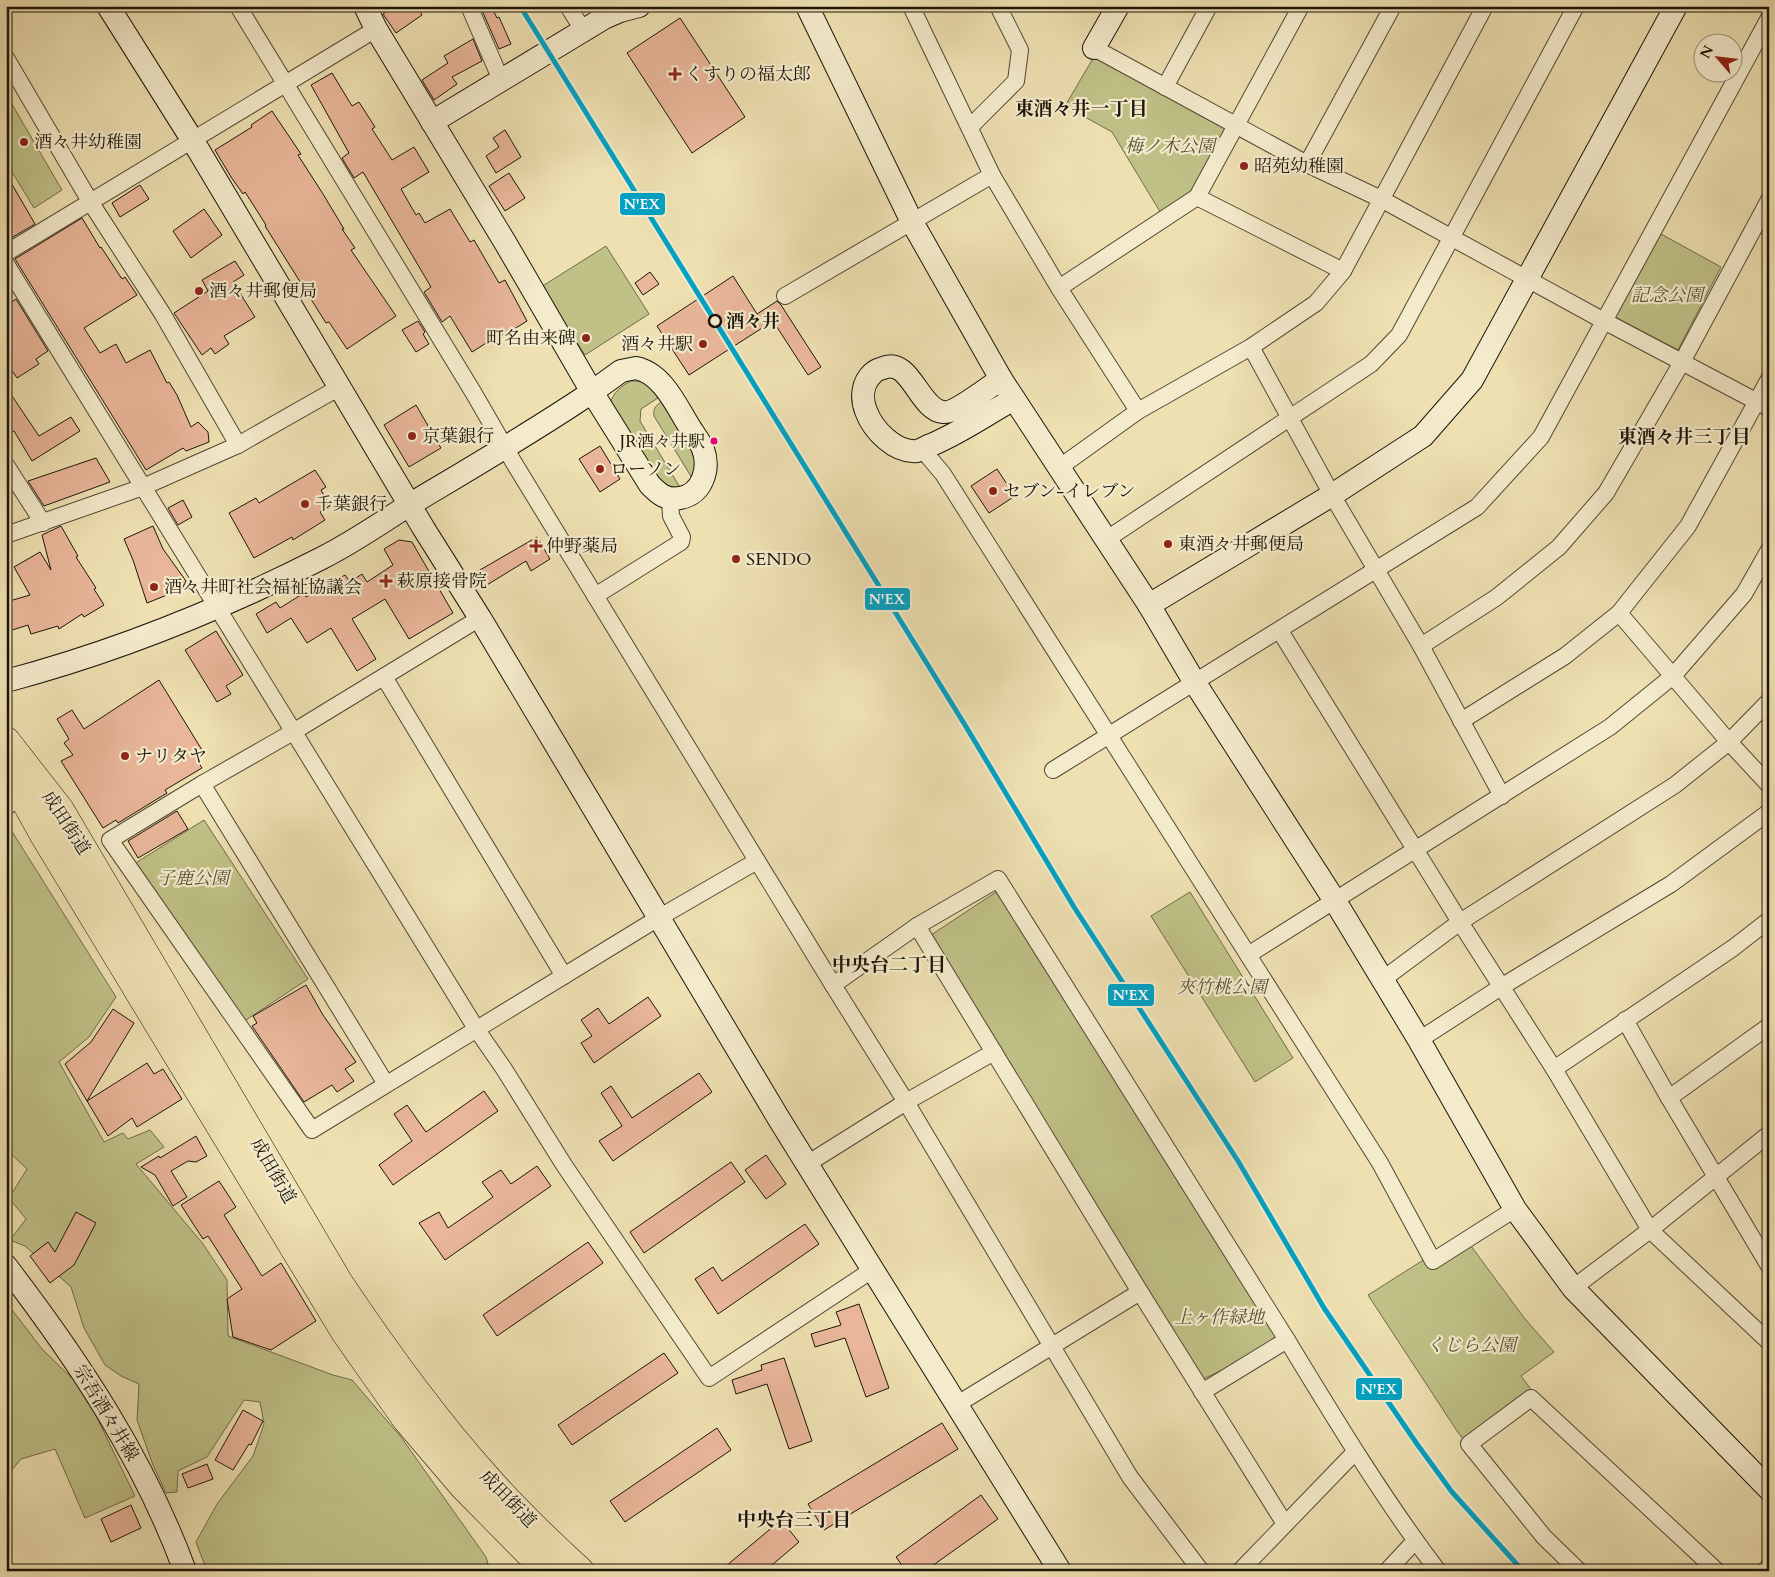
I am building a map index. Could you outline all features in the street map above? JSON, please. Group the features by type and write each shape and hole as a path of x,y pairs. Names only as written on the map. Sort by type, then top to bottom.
{"highway":[{"name":"成田街道","path":"6,741 60,810 339,1283 372,1332 411,1385 485,1476 580,1571"},
{"name":"成田街道","path":"6,766 14,802 344,1332 406,1419 444,1464 500,1525 547,1571"}],"street":[{"path":"108,6 193,141 807,1164 1060,1571"},
{"path":"238,6 756,861 906,1102 1130,1477 1201,1571"},
{"path":"6,681 96,654 217,606 324,557 505,448 592,392 621,372 636,368 649,372 669,393 703,448 705,460 704,479 691,494 670,499 664,497 650,486 592,392 376,30 365,6"},
{"path":"469,6 501,80"},
{"path":"568,6 583,30"},
{"path":"432,122 604,18 639,6"},
{"path":"807,6 912,222 1001,379 1149,605 1194,683 1335,901 1419,1040 1515,1209 1573,1288 1769,1488"},
{"path":"911,6 992,175 1059,288 1138,411"},
{"path":"970,127 1016,81 1020,50 998,6"},
{"path":"1118,6 1094,48 1307,164 1381,199 1604,321 1763,405"},
{"path":"1165,87 1209,6"},
{"path":"1059,288 1197,197 1300,6"},
{"path":"1307,164 1393,6"},
{"path":"1060,467 1138,411 1251,347 1316,303 1343,271 1484,6"},
{"path":"1107,540 1371,364 1399,335 1576,6"},
{"path":"1149,605 1332,495 1423,436 1472,380 1676,6"},
{"path":"1759,6 1769,11"},
{"path":"1054,770 1109,734 1477,507 1541,437 1769,18"},
{"path":"6,253 92,203 376,30"},
{"path":"6,58 92,203 162,312 238,445"},
{"path":"784,296 992,175"},
{"path":"1197,197 1343,271"},
{"path":"1421,646 1497,597 1559,547 1606,493 1682,362 1769,200"},
{"path":"6,264 477,1030 564,1164 709,1378 872,1270"},
{"path":"1251,347 1375,571 1421,646 1502,796"},
{"path":"1001,379 952,411 942,413 933,408 898,367 888,365 874,372 862,393 864,406 870,421 883,438 902,448 919,450 945,439 1014,399"},
{"path":"1461,721 1565,656 1619,613 1688,526 1763,405 1769,379"},
{"path":"6,535 143,487 238,445 340,387"},
{"path":"919,450 943,474 1109,734 1380,1163 1433,1261 1515,1209"},
{"path":"6,465 43,523"},
{"path":"595,596 682,542 682,538 671,516 670,499"},
{"path":"1248,955 1416,851 1610,727 1673,676 1744,594 1769,550"},
{"path":"1619,613 1729,742 1769,785"},
{"path":"480,618 294,732 202,784 110,840 312,1130 660,917 756,861"},
{"path":"1280,630 1460,922 1554,1069 1650,1230 1769,1342"},
{"path":"384,677 564,976"},
{"path":"1382,980 1460,922 1674,784 1729,742 1769,701"},
{"path":"202,784 386,1084"},
{"path":"1419,1040 1501,987 1671,884 1769,812"},
{"path":"833,985 917,926 998,879 1287,1340 1355,1452 1415,1541 1438,1571"},
{"path":"1554,1069 1733,948 1769,920"},
{"path":"917,926 1140,1292 1285,1524"},
{"path":"1625,1020 1715,1176 1763,1242 1769,1266"},
{"path":"1669,1098 1769,1026"},
{"path":"807,1164 906,1102 994,1052"},
{"path":"1573,1288 1650,1230 1769,1134"},
{"name":"宗吾酒々井線","path":"6,1266 51,1324 92,1386 133,1456 174,1539 186,1571"},
{"path":"956,1405 1140,1292"},
{"path":"1202,1392 1287,1340"},
{"path":"1579,1571 1544,1537 1469,1444 1530,1398 1717,1571"},
{"path":"1240,1571 1355,1452"},
{"path":"1387,1571 1415,1541"},
{"path":"1764,1571 1769,1566"}],"green space":[{"name":"梅ノ木公園","path":"1095,55 1228,128 1193,193 1162,215 1112,132 1065,106"},
{"path":"6,94 62,190 34,208 6,162"},
{"name":"記念公園","path":"1661,234 1721,267 1678,350 1615,317"},
{"path":"606,246 649,314 585,355 541,287"},
{"path":"631,381 647,385 658,398 641,409 640,421 681,489 662,486 610,403 618,390"},
{"path":"663,401 692,446 696,461 692,478 654,416 655,407"},
{"name":"子鹿公園","path":"204,820 308,979 240,1024 134,864"},
{"path":"6,822 116,997 89,1037 59,1062 104,1142 123,1133 128,1139 150,1130 164,1147 136,1164 203,1244 227,1280 228,1336 333,1375 352,1380 401,1437 486,1557 490,1571 207,1571 196,1542 217,1504 253,1456 264,1424 260,1402 244,1400 207,1457 178,1471 177,1492 166,1493 153,1465 137,1420 139,1384 121,1376 105,1365 84,1328 71,1287 25,1246 10,1240 26,1219 9,1198 27,1169 6,1149"},
{"name":"上ヶ作緑地","path":"996,892 1287,1340 1203,1379 931,935"},
{"name":"夾竹桃公園","path":"1190,892 1293,1058 1255,1082 1151,916"},
{"name":"くじら公園","path":"1471,1246 1525,1319 1554,1352 1521,1376 1533,1392 1464,1440 1368,1295 1425,1259 1431,1269"},
{"path":"6,1302 42,1349 83,1389 135,1496 85,1518 55,1449 21,1459 6,1477"}],"building":[{"path":"395,6 417,6 422,15 396,33 383,14"},
{"path":"480,6 491,6 497,18 499,17 511,44 499,49"},
{"path":"680,18 745,117 692,153 627,53"},
{"path":"473,39 482,61 452,77 457,84 434,100 422,80 448,63 444,56"},
{"path":"332,73 352,106 359,102 375,127 372,129 392,160 414,147 429,172 401,189 416,215 419,213 425,223 450,209 470,242 474,240 499,283 505,280 527,321 503,336 502,333 472,352 450,316 442,322 424,292 431,287 363,172 354,178 342,158 349,153 311,85"},
{"path":"272,111 301,154 298,155 355,248 351,250 396,316 347,349 329,322 326,323 245,192 243,194 215,150 252,127 251,125"},
{"path":"505,130 521,157 496,173 486,156 499,147 493,138"},
{"path":"509,173 525,198 505,211 489,186"},
{"path":"6,174 35,224 6,241"},
{"path":"140,185 149,199 120,217 112,203"},
{"path":"204,209 222,235 191,258 173,231"},
{"path":"82,218 122,279 125,277 137,295 84,328 100,353 116,344 126,363 150,350 167,383 169,382 177,395 191,427 198,422 208,432 209,442 186,451 183,448 146,470 15,259"},
{"path":"235,261 244,275 233,282 255,317 224,336 229,344 215,354 211,348 202,355 174,313 208,291 202,280"},
{"path":"650,272 659,284 643,295 635,283"},
{"name":"酒々井駅","path":"733,276 757,314 777,301 781,305 821,367 808,375 773,321 689,375 657,326"},
{"path":"16,299 48,351 36,359 39,364 17,378 6,362 6,306"},
{"path":"418,321 425,332 423,334 429,344 416,352 402,330"},
{"path":"6,387 39,436 71,417 80,431 32,461 14,431 6,436"},
{"name":"京葉銀行","path":"416,405 441,448 409,467 384,425"},
{"name":"ローソン","path":"600,446 620,479 600,492 579,459"},
{"path":"96,458 110,482 44,506 28,481"},
{"name":"セブン-イレブン","path":"997,469 1015,496 989,513 971,486"},
{"path":"315,470 326,487 321,490 330,506 320,512 325,520 293,540 292,537 254,558 229,513 256,498 259,503"},
{"path":"183,500 192,517 178,525 168,508"},
{"path":"61,526 78,556 76,557 96,588 94,589 104,605 84,617 82,614 59,629 58,626 31,634 28,625 6,632 6,602 30,595 14,567 40,552 51,570 42,535"},
{"path":"153,526 163,549 186,581 182,589 147,603 124,539"},
{"path":"537,537 550,559 531,571 526,561 482,588 473,574"},
{"path":"399,540 412,542 453,613 409,639 385,599 352,619 376,659 357,671 331,628 307,643 291,618 267,633 256,614 276,602 280,608 304,593 306,597 345,575 350,582 362,574 367,582 393,565 384,549"},
{"path":"216,631 243,675 226,686 231,694 217,702 185,650"},
{"path":"159,680 202,750 194,755 202,768 165,790 167,793 118,823 116,820 103,828 61,761 73,755 64,743 69,739 57,719 72,710 84,729"},
{"path":"177,811 188,829 138,858 128,841"},
{"path":"306,985 323,1015 356,1062 345,1069 354,1081 337,1092 332,1085 304,1102 252,1026 257,1023 253,1016"},
{"path":"648,997 661,1016 594,1063 581,1043 592,1036 581,1020 598,1008 609,1024"},
{"path":"113,1009 134,1023 87,1101 65,1064 91,1042"},
{"path":"147,1063 154,1074 163,1069 182,1099 137,1127 132,1118 108,1136 87,1101"},
{"path":"699,1073 712,1092 613,1161 599,1141 622,1126 601,1093 611,1086 632,1118"},
{"path":"484,1091 498,1111 393,1185 379,1165 412,1141 394,1114 407,1105 426,1132"},
{"path":"196,1136 207,1156 196,1162 188,1161 171,1171 187,1197 173,1206 155,1175 141,1167"},
{"path":"766,1155 786,1184 766,1199 745,1170"},
{"path":"731,1162 745,1182 644,1253 630,1232"},
{"path":"537,1166 551,1186 445,1260 419,1223 439,1212 448,1228 493,1197 482,1182 501,1170 511,1184"},
{"path":"219,1181 236,1207 224,1215 262,1276 281,1263 316,1321 271,1350 233,1337 227,1299 242,1289 208,1236 203,1239 181,1205"},
{"path":"76,1212 96,1223 74,1265 50,1283 30,1256 48,1242 55,1252"},
{"path":"805,1224 819,1244 718,1314 695,1279 713,1267 722,1281"},
{"path":"588,1242 603,1263 497,1336 483,1315"},
{"path":"859,1304 889,1388 866,1397 845,1338 815,1347 811,1334 841,1325 836,1312"},
{"path":"664,1353 678,1373 572,1445 558,1425"},
{"path":"784,1358 812,1441 789,1449 767,1384 736,1394 732,1380 762,1370 761,1365"},
{"path":"243,1410 263,1421 251,1445 249,1444 233,1470 215,1460"},
{"path":"942,1423 958,1449 824,1530 808,1504"},
{"path":"717,1428 731,1450 625,1522 610,1501"},
{"path":"207,1464 213,1479 188,1488 182,1474"},
{"path":"981,1495 998,1519 925,1571 906,1571 896,1557"},
{"path":"131,1505 141,1528 111,1542 101,1519"},
{"path":"781,1520 799,1542 765,1571 720,1571"}],"transit line":[{"name":"N'EX","path":"520,6 965,725 1074,907 1238,1161 1324,1308 1452,1492 1523,1571"}],"place":[{"name":"くすりの福太郎","path":"675,74"},
{"name":"酒々井幼稚園","path":"24,142"},
{"name":"昭苑幼稚園","path":"1244,166"},
{"name":"酒々井郵便局","path":"199,291"},
{"name":"酒々井","path":"715,321"},
{"name":"町名由来碑","path":"586,338"},
{"name":"酒々井駅","path":"703,344"},
{"name":"京葉銀行","path":"412,436"},
{"name":"JR酒々井駅","path":"714,441"},
{"name":"ローソン","path":"600,469"},
{"name":"セブン-イレブン","path":"993,491"},
{"name":"千葉銀行","path":"305,504"},
{"name":"東酒々井郵便局","path":"1168,544"},
{"name":"仲野薬局","path":"536,546"},
{"name":"SENDO","path":"736,559"},
{"name":"萩原接骨院","path":"386,581"},
{"name":"酒々井町社会福祉協議会","path":"154,587"},
{"name":"ナリタヤ","path":"125,756"}],"district":[{"name":"東酒々井一丁目","path":"1081,109"},
{"name":"東酒々井三丁目","path":"1684,437"},
{"name":"中央台二丁目","path":"889,965"},
{"name":"中央台三丁目","path":"794,1520"}]}
